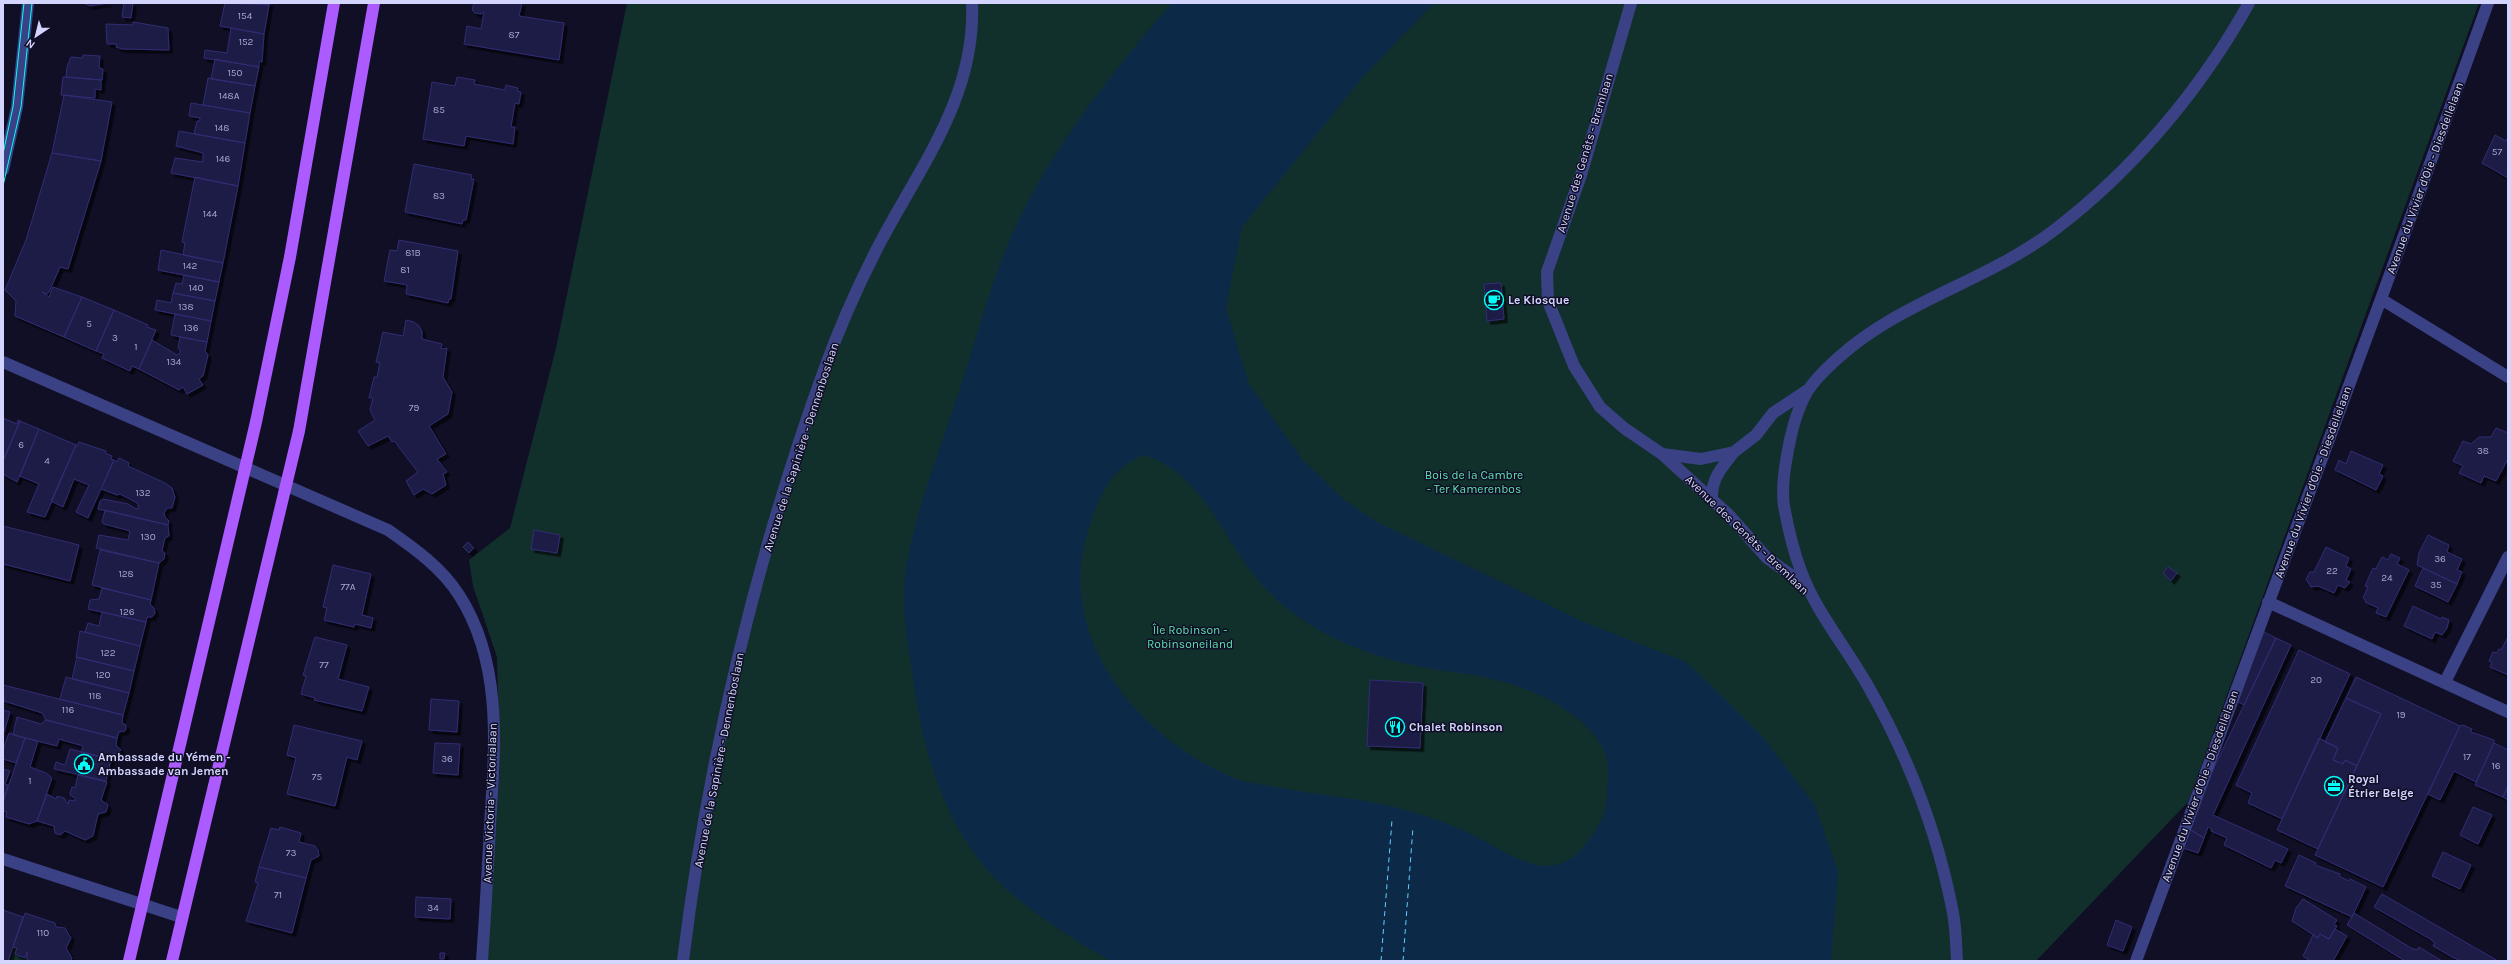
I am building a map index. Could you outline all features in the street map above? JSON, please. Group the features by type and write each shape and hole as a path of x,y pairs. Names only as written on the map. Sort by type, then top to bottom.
{"main road":[{"path":"129,961 246,467 291,249 334,3"},
{"path":"172,961 181,917 299,431 374,3"}],"street":[{"path":"3,170 17,107 28,3"},
{"name":"Avenue de la Sapinière - Dennenboslaan","path":"683,961 706,812 735,677 781,501 824,370 852,302 958,97 970,43 972,3"},
{"name":"Avenue des Genêts - Bremlaan","path":"1631,3 1581,175 1547,272 1548,301 1557,327 1584,386 1600,406 1624,428 1662,454 1712,499 1767,558 1794,577 1816,602"},
{"path":"1712,499 1711,487 1734,452 1756,435 1773,413 1809,388 1858,340 1888,319 2033,246 2102,190 2159,132 2196,86 2249,3"},
{"name":"Avenue du Vivier d'Oie - Diesdellelaan","path":"2136,961 2268,602 2382,299 2488,3"},
{"path":"2382,299 2508,377"},
{"name":"Avenue Victoria - Victorialaan","path":"3,362 388,530 420,553 459,595 477,630 487,659 494,712 494,767 482,961"},
{"path":"1809,388 1795,418 1787,455 1783,502 1792,545 1801,572 1816,602 1868,685 1889,726 1928,818 1954,915 1957,961"},
{"path":"1662,454 1701,459 1719,457 1734,452"},
{"path":"2446,682 2508,557"},
{"path":"2268,602 2446,682 2508,712"},
{"path":"3,859 141,906 181,917"}],"green space":[{"name":"Bois de la Cambre - Ter Kamerenbos","path":"627,3 2479,3 2188,802 2036,961 486,961 500,767 497,657 473,586 469,560 510,528 556,348"},
{"path":"13,947 17,948 15,955 25,958 27,952 27,961 8,961"}],"water":[{"path":"1172,3 1434,3 1363,77 1242,227 1226,308 1249,384 1302,459 1344,500 1377,522 1586,623 1686,662 1725,699 1763,737 1815,805 1838,872 1831,961 1111,961 1076,940 1023,903 992,875 965,840 953,819 934,774 921,727 904,611 904,583 910,546 922,500 995,279 1011,236 1021,215 1052,159 1090,104 1130,52","holes":["1143,455 1164,464 1182,477 1198,493 1250,570 1264,587 1282,604 1322,632 1344,643 1391,659 1439,670 1488,678 1519,687 1552,702 1568,712 1595,735 1603,750 1608,765 1606,804 1600,823 1577,854 1556,865 1547,866 1528,863 1467,832 1402,809 1366,801 1242,781 1199,760 1168,739 1140,713 1116,684 1097,651 1085,617 1080,580 1085,542 1093,515 1111,480 1130,462"]}],"building":[{"path":"84,3 108,3 90,6"},
{"path":"124,3 133,3 131,18 122,17"},
{"path":"225,3 269,5 264,34 220,26"},
{"path":"256,3 270,3 269,5"},
{"path":"474,3 522,3 519,16 564,23 559,60 464,44 467,26 481,29 484,12 481,14 475,13 472,10"},
{"path":"133,22 168,28 169,50 122,49 116,47 117,44 107,44 106,24 133,25"},
{"path":"231,28 264,34 262,62 259,61 259,67 204,58 205,50 227,53"},
{"path":"83,55 100,56 99,68 103,69 102,80 66,77 67,67 71,57 82,58"},
{"path":"215,59 259,67 255,86 211,79"},
{"path":"63,77 101,80 101,90 95,89 95,98 61,95"},
{"path":"457,77 475,80 474,84 505,90 506,85 518,88 517,91 521,92 519,104 515,103 511,127 515,127 513,144 466,136 464,146 423,139 432,82 455,86"},
{"path":"208,78 255,86 250,113 203,105"},
{"path":"64,95 112,102 101,161 52,153"},
{"path":"191,103 250,113 245,143 194,134 197,121 200,121 200,118 189,116"},
{"path":"179,131 245,143 238,186 171,173 175,158 203,162 203,153 176,146"},
{"path":"2495,135 2506,141 2508,137 2508,178 2482,163"},
{"path":"52,153 101,161 68,269 60,267 49,292 47,294 42,292 49,297 53,287 82,297 64,337 15,316 16,301 5,290 26,240"},
{"path":"414,164 472,175 471,179 474,179 466,220 463,220 462,224 405,212"},
{"path":"195,177 238,186 223,263 183,255 185,243 182,242"},
{"path":"399,240 458,251 451,299 449,299 448,303 406,294 407,285 384,281 390,250 397,251"},
{"path":"161,250 223,263 219,282 158,270"},
{"path":"184,275 219,282 215,301 173,293 176,283 182,284"},
{"path":"1501,283 1504,319 1487,321 1484,284"},
{"path":"173,293 215,301 211,321 155,310 157,300 171,303"},
{"path":"82,297 114,310 96,351 64,337"},
{"path":"114,310 156,330 139,369 132,366 130,371 102,358 104,354 96,351"},
{"path":"175,314 211,321 207,342 171,335"},
{"path":"406,320 414,322 419,326 422,331 422,339 442,344 441,349 447,348 443,377 452,392 448,414 429,426 446,454 437,459 447,472 443,474 446,485 432,494 423,489 414,495 406,481 418,472 394,441 392,442 388,436 368,446 358,431 375,420 370,410 373,398 369,398 374,377 377,377 380,363 376,362 383,332 403,336"},
{"path":"180,337 207,342 205,351 208,355 203,376 199,379 203,385 187,394 183,387 179,390 139,369 152,340 177,355 180,353 180,349 178,348"},
{"path":"3,418 17,424 18,420 20,421 3,461"},
{"path":"20,421 39,429 17,482 3,474 3,461"},
{"path":"2496,428 2508,433 2508,459 2496,481 2484,476 2481,483 2459,473 2463,466 2453,461 2463,441 2471,444 2479,437 2491,437"},
{"path":"39,429 76,445 45,517 27,512 39,484 20,476"},
{"path":"79,442 106,451 105,453 112,456 111,459 114,460 88,518 76,512 89,485 74,479 63,507 51,501 76,445 77,446"},
{"path":"2351,451 2383,465 2379,474 2383,476 2376,490 2335,470 2339,460 2346,464"},
{"path":"119,458 129,463 128,466 165,483 172,488 175,497 172,508 167,508 164,513 165,517 169,521 168,525 98,509 100,501 103,499 128,504 136,509 139,508 137,503 120,494 117,495 101,489 114,460 117,462"},
{"path":"105,510 168,525 169,536 165,538 162,551 165,553 164,559 159,563 96,548 99,535 128,540 130,531 104,524 102,522"},
{"path":"3,526 79,545 70,581 3,564"},
{"path":"534,530 560,535 557,553 531,549"},
{"path":"2428,535 2449,545 2447,552 2462,559 2457,570 2462,572 2457,584 2417,565 2419,553"},
{"path":"468,542 474,548 469,553 463,547"},
{"path":"2326,547 2349,558 2346,566 2351,569 2346,580 2350,582 2345,588 2338,585 2334,593 2318,586 2311,587 2306,579 2310,572 2314,572"},
{"path":"100,550 159,563 151,600 92,585"},
{"path":"2391,554 2400,558 2397,564 2409,570 2386,617 2376,613 2378,608 2365,602 2366,600 2363,598 2368,587 2365,586 2373,568 2376,569 2382,557 2388,560"},
{"path":"333,565 371,574 362,615 373,618 371,628 355,624 354,627 324,620 327,608 323,607"},
{"path":"2168,567 2177,573 2171,581 2163,573"},
{"path":"2423,568 2457,584 2448,602 2415,586"},
{"path":"102,588 151,600 150,604 154,608 155,613 152,617 147,617 146,622 88,609 90,600 99,599"},
{"path":"2413,606 2441,619 2442,617 2449,620 2447,628 2442,635 2435,632 2432,639 2404,626"},
{"path":"102,612 146,622 140,646 85,632 88,623 99,626"},
{"path":"80,631 140,646 134,671 76,657"},
{"path":"2262,631 2276,638 2244,705 2236,701"},
{"path":"315,637 347,645 338,679 369,687 362,711 314,700 315,698 301,694 306,676 303,675"},
{"path":"2508,637 2508,675 2490,667 2492,663 2489,661 2493,652 2497,653 2499,649 2501,650"},
{"path":"2276,638 2291,645 2213,815 2288,849 2281,863 2275,860 2271,868 2224,845 2227,838 2211,831 2212,829 2208,827 2204,838 2189,829 2210,776"},
{"path":"2299,650 2350,674 2282,819 2248,803 2252,793 2236,785"},
{"path":"77,657 134,671 129,693 72,679"},
{"path":"66,677 129,693 123,715 60,699"},
{"path":"2356,677 2460,726 2383,887 2315,855 2381,714 2346,698"},
{"name":"Chalet Robinson","path":"1370,680 1423,683 1420,748 1367,746"},
{"path":"3,685 123,715 122,723 126,725 126,729 125,731 119,732 117,738 46,720 42,713 4,701"},
{"path":"2346,698 2381,714 2357,766 2345,760 2343,764 2333,760 2338,748 2325,742"},
{"path":"431,699 459,701 457,732 429,730"},
{"path":"3,710 10,712 4,732 3,732"},
{"path":"17,717 41,724 46,720 117,738 116,745 121,750 117,754 113,753 111,759 81,753 83,746 59,739 57,746 13,735"},
{"path":"294,725 362,741 357,760 347,757 335,806 287,794 296,758 287,755"},
{"path":"2463,725 2472,729 2471,732 2494,740 2494,743 2476,782 2454,771 2440,800 2428,794 2460,726"},
{"path":"9,733 25,738 16,763 3,759 3,750"},
{"path":"25,738 38,741 30,767 46,773 52,778 37,821 29,824 6,817 7,812 3,811 3,802"},
{"path":"2319,738 2338,748 2333,760 2343,764 2345,760 2357,766 2318,849 2277,830"},
{"path":"435,743 460,744 458,775 433,773"},
{"path":"2494,743 2508,750 2508,786 2503,797 2475,785"},
{"path":"70,749 111,759 106,781 54,769 56,762 65,765"},
{"path":"3,769 10,771 5,784 8,785 3,802"},
{"path":"78,775 107,782 101,800 108,805 106,812 98,814 93,836 85,840 65,831 60,835 55,833 54,826 37,821 47,794 56,799 57,796 64,798 68,804 69,800 75,801 75,798 70,795 70,793 72,787 75,788"},
{"path":"2508,786 2508,800 2503,797"},
{"path":"2473,807 2492,815 2478,844 2460,835"},
{"path":"280,827 301,833 299,842 315,846 318,850 319,856 311,860 306,878 259,867 271,828 279,830"},
{"path":"2189,829 2204,838 2198,853 2183,848"},
{"path":"2443,852 2471,865 2460,889 2432,876"},
{"path":"2299,855 2316,863 2315,865 2340,874 2339,876 2349,881 2350,879 2366,887 2352,917 2285,886"},
{"path":"259,867 306,878 292,933 246,921 258,883 255,882"},
{"path":"2382,894 2498,961 2461,961 2452,957 2433,946 2435,943 2430,939 2374,907"},
{"path":"416,897 451,899 450,919 415,917"},
{"path":"2303,899 2337,920 2334,925 2337,926 2329,939 2320,934 2318,938 2292,921 2296,908"},
{"path":"3,910 23,917 8,961 3,961"},
{"path":"25,913 55,923 56,927 65,928 71,938 66,948 72,958 71,961 27,961 27,952 25,958 15,954 17,948 13,947"},
{"path":"2354,913 2411,948 2417,950 2419,947 2442,961 2405,961 2347,925"},
{"path":"2116,920 2132,927 2123,951 2107,945"},
{"path":"2335,929 2347,936 2333,961 2310,961 2303,956 2313,935 2318,938 2320,934 2329,939"},
{"path":"440,953 445,953 444,959 440,959"}],"ferry route":[{"path":"1381,961 1392,820"},
{"path":"1403,961 1413,827"}],"tram line":[{"path":"3,154 13,107 24,3"},
{"path":"3,186 21,107 32,3"}],"place":[{"name":"Le Kiosque","path":"1494,300"},
{"name":"Chalet Robinson","path":"1395,727"},
{"name":"Ambassade du Yémen - Ambassade van Jemen","path":"84,764"},
{"name":"Royal Étrier Belge","path":"2334,786"}],"park label":[{"name":"Île Robinson - Robinsoneiland","path":"1190,637"}]}
